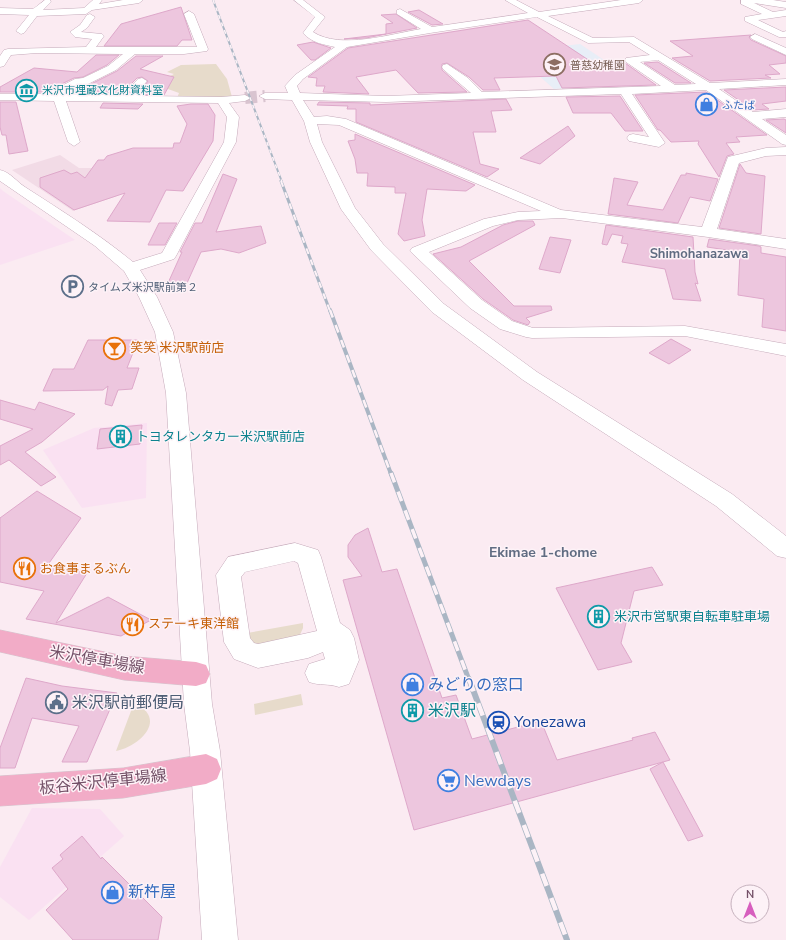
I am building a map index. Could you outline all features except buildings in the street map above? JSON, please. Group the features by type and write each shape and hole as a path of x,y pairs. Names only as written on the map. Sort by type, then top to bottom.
{"main road":[{"name":"米沢停車場線","path":"0,641 124,668 196,674"},
{"name":"板谷米沢停車場線","path":"0,791 123,782 206,770"}],"street":[{"path":"21,31 35,12 49,0"},
{"path":"88,50 99,36 78,34 75,32 84,26 98,0"},
{"path":"0,11 90,13 139,0"},
{"path":"298,0 320,17 308,33 320,41 344,45 430,30 634,0"},
{"path":"509,0 591,41 631,39 709,87 786,141"},
{"path":"771,15 744,2 758,0 786,4"},
{"path":"400,12 430,30"},
{"path":"786,13 748,19 782,35 786,34"},
{"path":"0,64 8,52 203,49 189,14"},
{"path":"755,37 786,52"},
{"path":"344,45 299,76 291,86 295,96 310,121 316,142 348,209 377,247 438,308 530,376 724,500 786,549"},
{"path":"46,98 79,81 84,82 112,68 132,51"},
{"path":"660,57 630,60 672,88"},
{"path":"447,67 467,80 479,96"},
{"path":"141,99 134,89 142,81"},
{"path":"265,96 386,99 624,91 786,82"},
{"path":"624,91 659,143 633,138"},
{"path":"2,100 46,98 221,100 245,98"},
{"path":"59,99 74,142"},
{"path":"130,268 168,256 230,142 233,117 221,100"},
{"path":"752,116 786,113"},
{"path":"310,121 327,120 342,122 562,214"},
{"path":"708,232 733,160 766,152 786,151"},
{"path":"0,174 7,187 100,243 130,268 148,297 164,332 175,388 196,674 206,770 220,940"},
{"path":"786,244 708,232 562,214 518,216 489,222 418,251 476,304 506,325 532,333 685,331 786,350"},
{"path":"327,634 335,644 338,663 334,670 329,674"}],"shaded area":[{"name":"普慈幼稚園","path":"580,44 604,60 579,63 549,71 567,88 554,89 512,52"},
{"path":"216,64 227,79 232,97 177,98 179,93 168,89 157,89 162,80 174,74 167,72 181,65"},
{"path":"60,155 79,168 92,168 90,174 130,174 117,196 73,211 12,170"},
{"path":"0,188 3,191 75,240 0,265"},
{"name":"トヨタレンタカー米沢駅前店","path":"147,423 146,498 82,508 43,450 94,428"},
{"path":"303,623 303,628 299,637 256,646 251,642 247,633"},
{"path":"301,694 303,705 255,715 254,704"},
{"path":"134,703 144,709 149,716 150,723 147,731 142,738 134,744 116,751"},
{"path":"32,808 100,809 124,836 29,920 0,897 0,867"}],"tunnel":[{"path":"245,98 265,96"}],"railway":[{"path":"213,0 282,182"},
{"path":"281,181 330,311"},
{"path":"330,310 391,474"},
{"path":"391,473 469,680"},
{"path":"469,679 567,940"}],"place":[{"name":"普慈幼稚園","path":"555,65"},
{"name":"米沢市埋蔵文化財資料室","path":"27,90"},
{"name":"ふたば","path":"706,105"},
{"name":"タイムズ米沢駅前第２","path":"72,287"},
{"name":"笑笑 米沢駅前店","path":"115,348"},
{"name":"トヨタレンタカー米沢駅前店","path":"120,437"},
{"name":"お食事まるぶん","path":"24,569"},
{"name":"米沢市営駅東自転車駐車場","path":"599,617"},
{"name":"ステーキ東洋館","path":"132,624"},
{"name":"みどりの窓口","path":"412,685"},
{"name":"米沢駅前郵便局","path":"56,703"},
{"name":"米沢駅","path":"413,711"},
{"name":"Yonezawa","path":"499,722"},
{"name":"Newdays","path":"449,781"},
{"name":"新杵屋","path":"113,892"}],"district":[{"name":"Shimohanazawa","path":"699,254"},
{"name":"Ekimae 1-chome","path":"543,552"}]}
